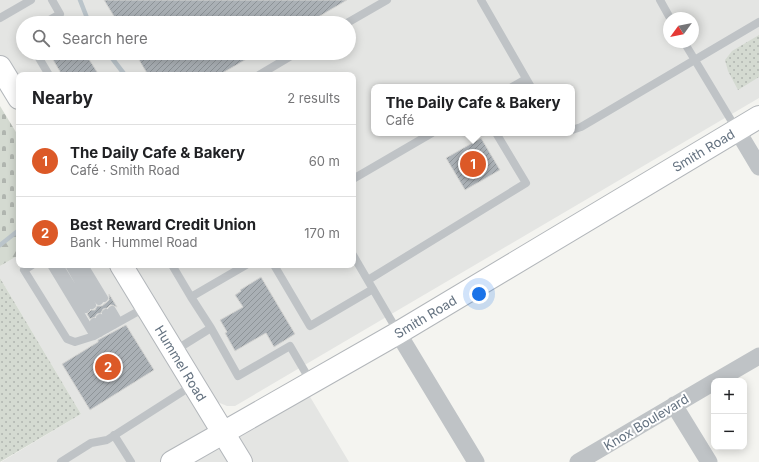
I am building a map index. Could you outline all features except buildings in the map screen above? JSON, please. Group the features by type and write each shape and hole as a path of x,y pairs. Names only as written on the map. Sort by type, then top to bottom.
{"main road":[{"path":"0,67 16,93"},
{"name":"Smith Road","path":"172,462 222,432 398,333 759,117"},
{"name":"Hummel Road","path":"123,268 240,462"}],"street":[{"path":"737,130 759,167"},
{"path":"398,333 476,462"},
{"name":"Knox Boulevard","path":"722,378 759,356"},
{"name":"Knox Boulevard","path":"578,462 711,384"},
{"path":"674,405 709,462"}],"lane":[{"path":"0,18 31,0"},
{"path":"52,0 60,14 56,16"},
{"path":"356,18 387,0"},
{"path":"481,0 529,84"},
{"path":"660,0 667,12"},
{"path":"575,129 581,127 759,22"},
{"path":"688,48 737,130"},
{"path":"40,60 47,72"},
{"path":"264,72 284,60"},
{"path":"517,84 526,79"},
{"path":"356,177 427,136"},
{"path":"368,280 526,183 498,136"},
{"path":"356,260 398,333"},
{"path":"27,268 24,270 67,339 75,342 107,329 146,307"},
{"path":"54,268 107,329"},
{"path":"62,268 95,303"},
{"path":"71,268 95,303"},
{"path":"78,268 95,303"},
{"path":"85,268 95,303"},
{"path":"174,268 238,376 290,346 311,382"},
{"path":"191,297 241,268"},
{"path":"276,268 310,326 373,289"},
{"path":"107,329 103,316 107,329"},
{"path":"173,352 210,328"},
{"path":"61,462 91,443 107,440 194,385"},
{"path":"114,435 131,462"}],"shaded area":[{"path":"0,0 759,0 759,98 235,406 227,406 215,401 133,268 356,268 356,72 16,72 16,80 0,55"},
{"path":"16,257 16,268 117,268 221,440 306,390 349,462 1,462 81,414 0,278 0,266"}],"green space":[{"path":"759,35 759,77 738,90 728,71 725,60 732,51"},
{"path":"0,106 16,132 16,232 0,242"},
{"path":"16,195 16,257 0,266 0,215"},
{"path":"0,278 81,414 0,462"}],"waterway":[{"path":"80,0 86,16"},
{"path":"113,60 123,72"},
{"path":"0,245 16,232"}],"place":[{"name":"The Daily Cafe & Bakery","path":"473,164"},
{"name":"Best Reward Credit Union","path":"108,367"}]}
